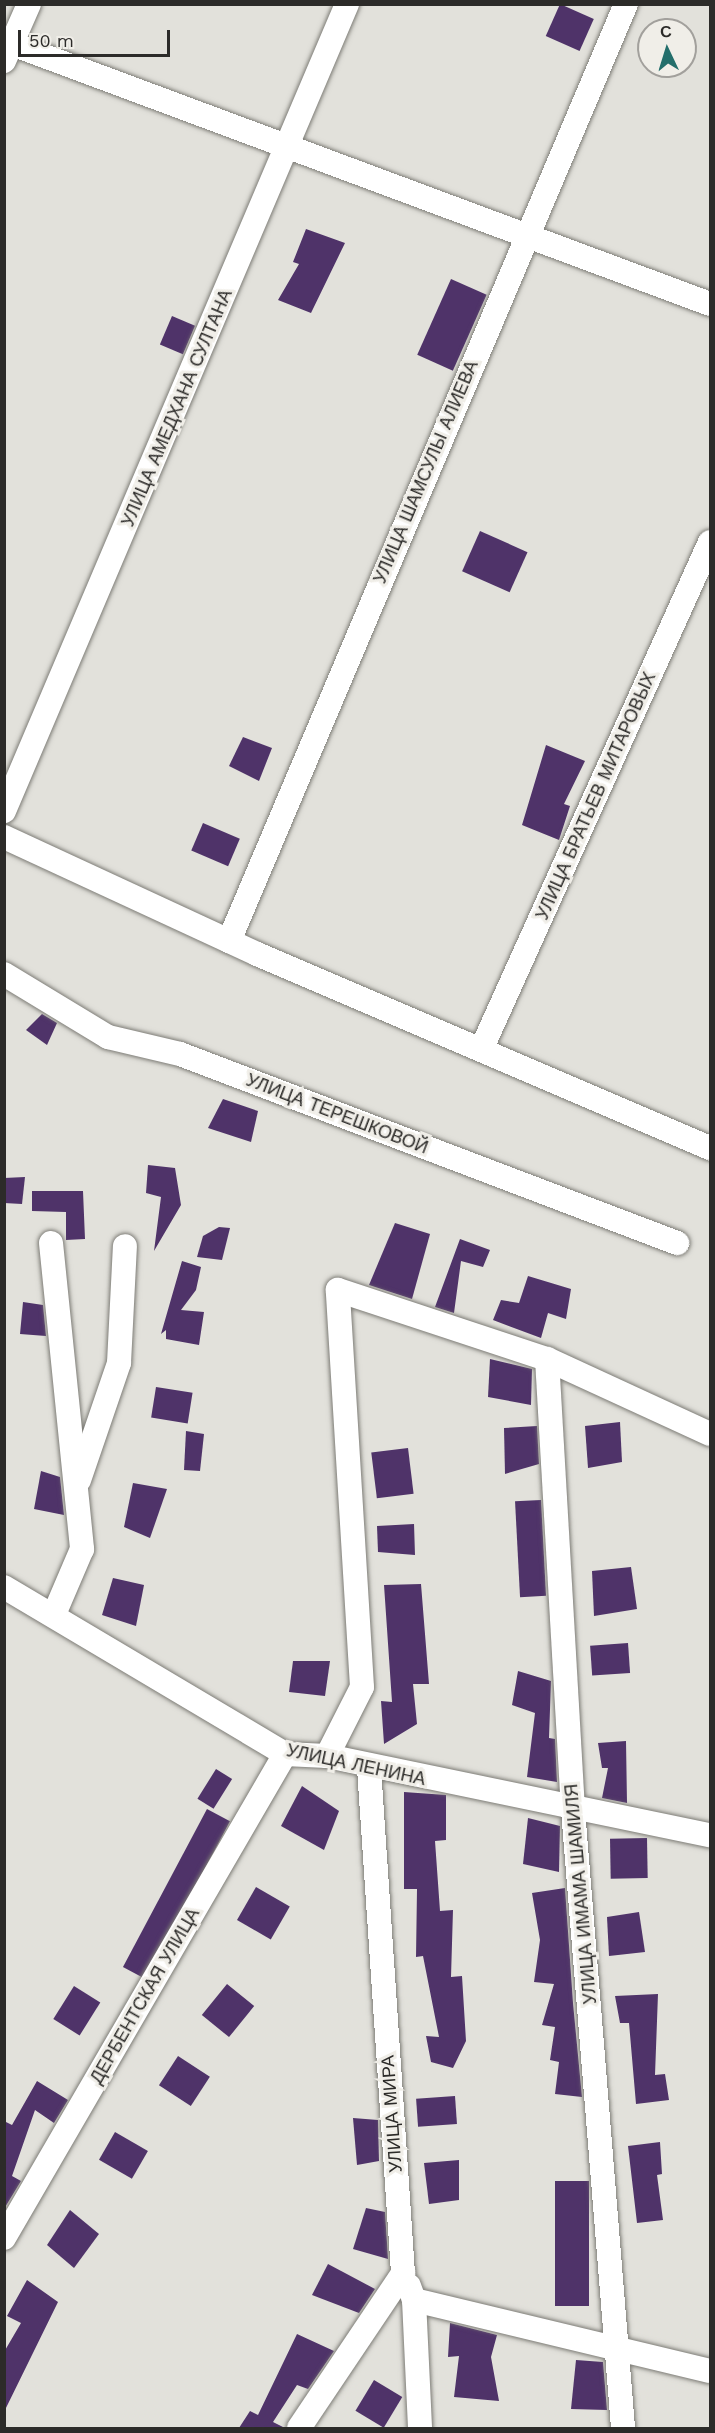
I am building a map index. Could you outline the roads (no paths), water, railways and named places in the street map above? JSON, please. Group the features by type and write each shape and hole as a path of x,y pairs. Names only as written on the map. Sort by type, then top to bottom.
{"street":[{"path":"29,4 7,48 288,146 711,304"},
{"name":"УЛИЦА АМЕДХАНА СУЛТАНА","path":"4,811 347,4"},
{"name":"УЛИЦА ШАМСУЛЫ АЛИЕВА","path":"229,941 526,235 626,4"},
{"name":"УЛИЦА БРАТЬЕВ МИТАРОВЫХ","path":"481,1050 711,542"},
{"path":"4,837 229,941 711,1148"},
{"name":"УЛИЦА ТЕРЕШКОВОЙ","path":"4,974 108,1037 180,1054 677,1243"},
{"path":"51,1243 82,1549 55,1612"},
{"path":"77,1485 118,1363 125,1246"},
{"path":"327,1756 362,1687 338,1290 547,1359 676,1423 711,1434"},
{"name":"УЛИЦА ИМАМА ШАМИЛЯ","path":"547,1359 573,1810 623,2428"},
{"name":"УЛИЦА ЛЕНИНА","path":"4,1587 55,1612 285,1754 327,1756 369,1768 573,1810 711,1835"},
{"name":"ДЕРБЕНТСКАЯ УЛИЦА","path":"4,2238 285,1754"},
{"name":"УЛИЦА МИРА","path":"369,1768 403,2273 414,2300 420,2428"},
{"path":"299,2428 403,2273"},
{"path":"414,2300 711,2372"}]}
